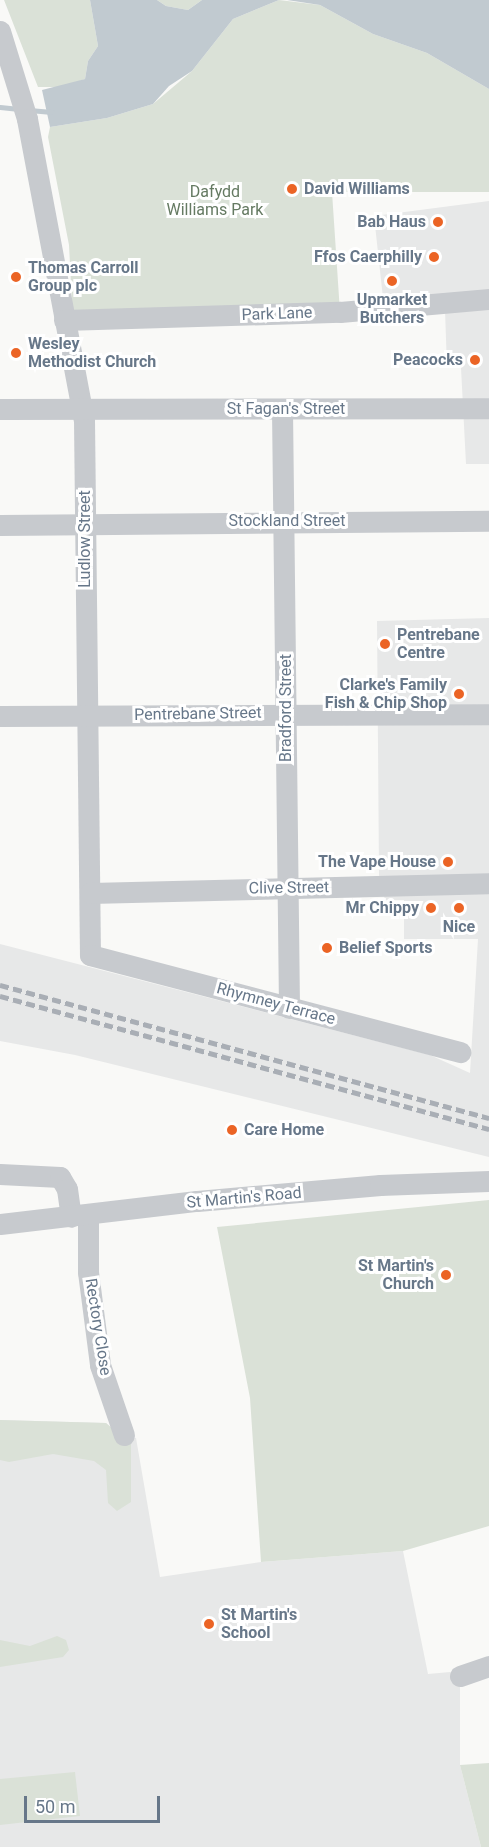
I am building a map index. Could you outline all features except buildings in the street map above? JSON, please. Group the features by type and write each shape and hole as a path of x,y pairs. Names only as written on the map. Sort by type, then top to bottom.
{"street":[{"name":"Ludlow Street","path":"0,31 22,99 82,409 90,955"},
{"name":"Park Lane","path":"64,320 340,312 489,299"},
{"name":"St Fagan's Street","path":"0,409 489,408"},
{"name":"Bradford Street","path":"282,409 289,1008"},
{"name":"Stockland Street","path":"0,525 489,521"},
{"name":"Pentrebane Street","path":"0,716 286,713 489,714"},
{"name":"Clive Street","path":"90,893 489,883"},
{"name":"Rhymney Terrace","path":"90,955 461,1052"},
{"name":"Rectory Close","path":"0,1174 60,1177 67,1189 79,1216 100,1365 124,1435"},
{"name":"St Martin's Road","path":"0,1224 369,1186 489,1181"},
{"path":"460,1676 489,1666"}],"shaded area":[{"path":"90,0 157,0 166,6 188,10 202,0 279,0 233,19 192,71 169,86 153,104 107,118 50,127 42,90 85,79 88,61 98,46"},
{"path":"287,0 489,0 489,89 427,53 373,34 320,5"},
{"name":"Ffos Caerphilly","path":"489,201 489,299 384,307 374,216"},
{"path":"489,305 489,464 466,464 461,368 447,368 445,310"},
{"path":"489,618 489,1157 75,1055 0,1041 0,944 430,1055 470,1073 478,939 404,939 404,900 385,900 379,875 377,621"},
{"name":"St Martin's School","path":"0,1420 106,1423 116,1433 136,1438 160,1577 261,1562 403,1551 428,1674 450,1672 460,1676 460,1765 481,1847 0,1847"}],"green space":[{"path":"4,0 90,0 98,46 88,61 85,79 63,87 38,87"},
{"path":"157,0 202,0 188,10 166,6"},
{"name":"Dafydd Williams Park","path":"279,0 320,5 373,34 427,53 489,89 489,192 332,192 340,312 73,323 69,245 48,137 50,127 107,118 153,104 192,71 233,19"},
{"path":"489,1200 489,1526 403,1551 261,1562 250,1398 217,1227"},
{"path":"0,1420 106,1423 131,1444 131,1502 117,1511 108,1503 106,1470 94,1461 53,1454 9,1462 0,1460"},
{"path":"57,1636 66,1640 69,1650 63,1657 0,1667 0,1640 30,1646"},
{"path":"489,1763 489,1847 481,1847 460,1765"},
{"path":"75,1772 80,1816 0,1825 0,1779"}],"waterway":[{"path":"0,107 19,109"},
{"path":"29,110 52,112"}],"railway":[{"path":"0,985 489,1118"},
{"path":"0,996 489,1129"}],"place":[{"name":"David Williams","path":"292,189"},
{"name":"Bab Haus","path":"438,222"},
{"name":"Ffos Caerphilly","path":"434,257"},
{"name":"Thomas Carroll Group plc","path":"16,277"},
{"name":"Upmarket Butchers","path":"392,281"},
{"name":"Wesley Methodist Church","path":"16,353"},
{"name":"Peacocks","path":"475,360"},
{"name":"Pentrebane Centre","path":"385,644"},
{"name":"Clarke's Family Fish & Chip Shop","path":"459,694"},
{"name":"The Vape House","path":"448,862"},
{"name":"Mr Chippy","path":"431,908"},
{"name":"Nice","path":"459,908"},
{"name":"Belief Sports","path":"327,948"},
{"name":"Care Home","path":"232,1130"},
{"name":"St Martin's Church","path":"446,1275"},
{"name":"St Martin's School","path":"209,1624"}]}
